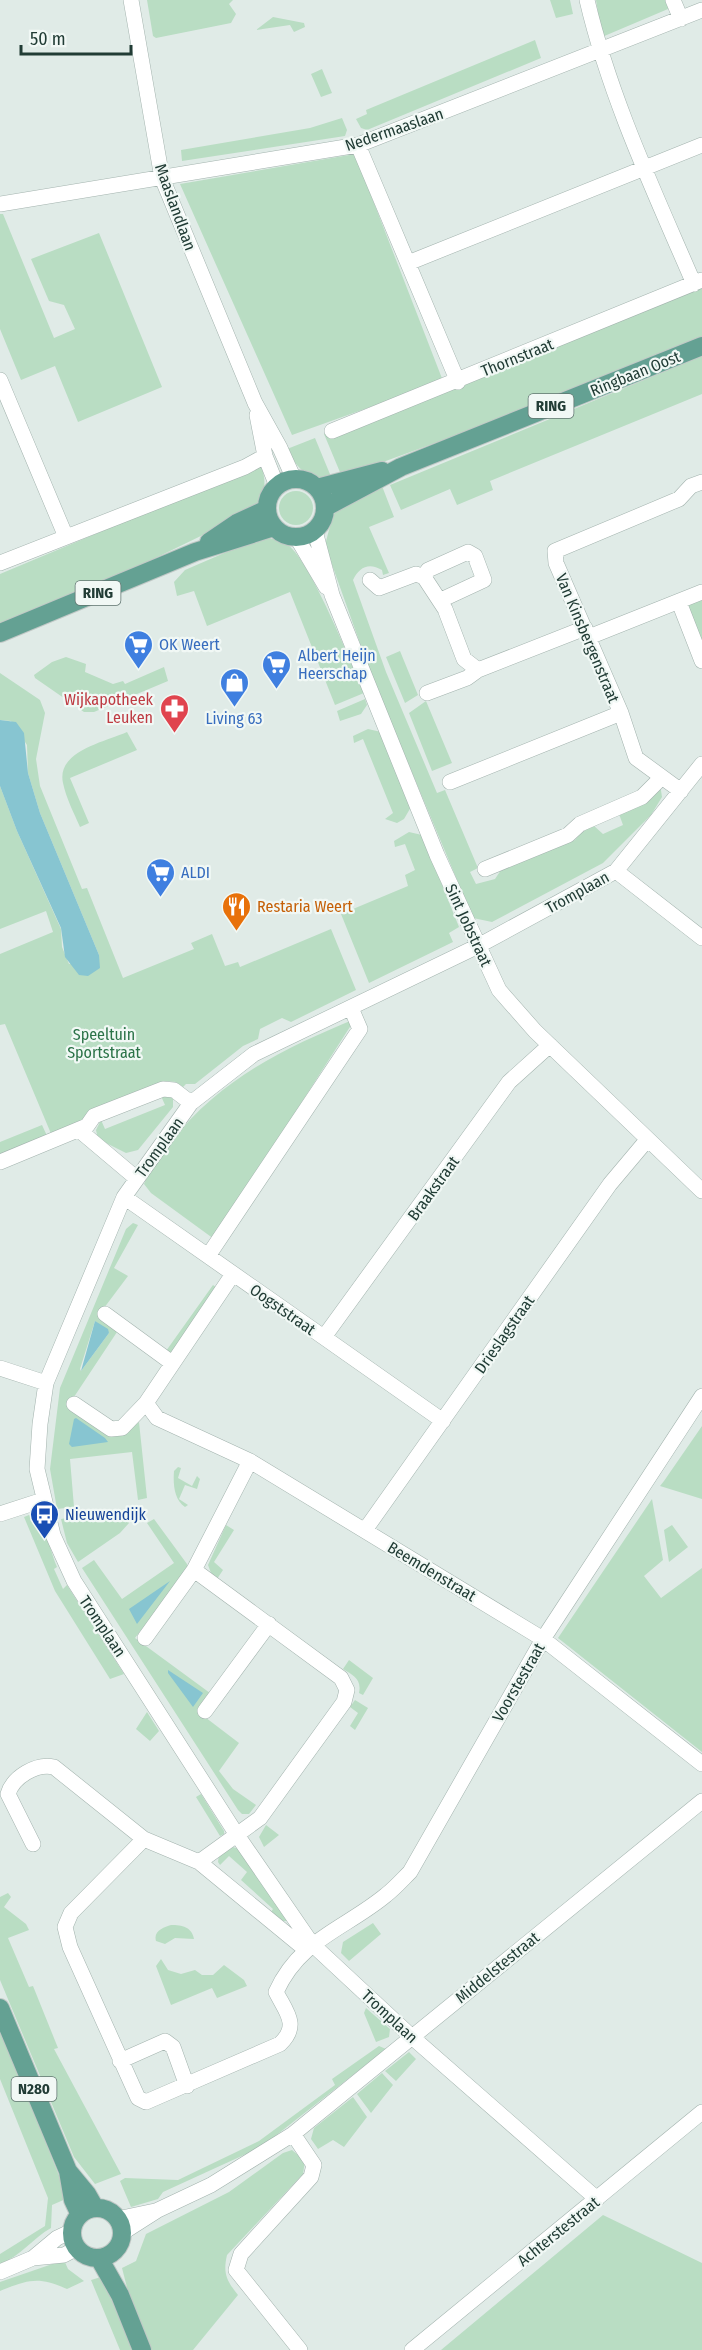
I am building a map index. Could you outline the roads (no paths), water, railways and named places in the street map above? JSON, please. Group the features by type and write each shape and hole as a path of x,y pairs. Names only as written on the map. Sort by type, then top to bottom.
{"main road":[{"name":"Ringbaan Oost","path":"326,507 401,467 702,346"},
{"name":"Ringbaan Oost","path":"317,488 361,475 401,467"},
{"path":"302,480 317,488 326,507 321,524 315,531 297,538 289,537 274,528 267,509 272,492 285,483 302,480"},
{"name":"RING","path":"195,552 237,523 267,509"},
{"name":"RING","path":"0,633 195,552 274,528"},
{"name":"N280","path":"0,2008 68,2171 73,2200 81,2225"},
{"path":"106,2210 120,2226 119,2245 106,2255 85,2255 81,2225 106,2210"},
{"path":"106,2255 142,2350"}],"street":[{"name":"Maaslandlaan","path":"131,0 162,177 255,403 280,448 285,483"},
{"path":"587,0 599,50 644,168 698,282"},
{"path":"673,0 681,19"},
{"name":"Nedermaaslaan","path":"0,204 358,146 702,9"},
{"path":"408,263 702,145"},
{"path":"358,146 458,382"},
{"name":"Thornstraat","path":"332,431 458,382 698,282"},
{"path":"0,380 66,537"},
{"name":"Maaslandlaan","path":"255,403 265,456 285,483"},
{"path":"0,563 237,470 265,456"},
{"name":"Van Kinsbergenstraat","path":"681,791 636,758 621,713 556,563 555,551 679,499 691,486 702,482"},
{"name":"Sint Jobstraat","path":"315,531 332,595 423,821 500,990 550,1045 702,1191"},
{"name":"Sint Jobstraat","path":"297,538 312,567 332,595"},
{"path":"424,577 428,570 468,552 475,556 484,580 441,600"},
{"path":"370,580 379,588 416,574 424,577 441,600 464,659 478,670"},
{"path":"427,693 467,678 478,670 679,602 702,592"},
{"path":"679,602 702,661"},
{"path":"450,783 621,713"},
{"name":"Tromplaan","path":"597,2199 309,1946 74,1581 53,1535 43,1500 38,1469 40,1425 46,1383 124,1197 191,1103 254,1054 478,946 616,871 702,764"},
{"path":"485,869 568,835 580,824 642,797 662,777"},
{"path":"616,871 702,938"},
{"path":"208,1256 360,1029 351,1008"},
{"name":"Braakstraat","path":"324,1337 509,1082 550,1045"},
{"path":"0,1162 79,1130 87,1126 94,1116 163,1089 174,1090 191,1103"},
{"path":"79,1130 136,1178"},
{"name":"Drieslagstraat","path":"365,1530 609,1184 647,1140"},
{"name":"Oogststraat","path":"124,1197 443,1421"},
{"path":"74,1404 111,1429 122,1428 146,1403 233,1274"},
{"path":"105,1314 172,1363"},
{"path":"0,1368 46,1383"},
{"name":"Voorstestraat","path":"187,2086 280,2044 289,2035 292,2025 276,1992 283,1976 309,1946 386,1896 410,1872 543,1639 702,1396"},
{"name":"Beemdenstraat","path":"146,1403 157,1418 250,1461 543,1639 702,1764"},
{"path":"145,1638 194,1570 250,1461"},
{"path":"0,1514 43,1500"},
{"path":"194,1570 340,1677 347,1690 344,1701 260,1818 199,1862"},
{"path":"205,1712 269,1624"},
{"path":"33,1844 8,1794 11,1784 20,1776 48,1766 54,1767 144,1839 199,1862 309,1946"},
{"name":"Middelstestraat","path":"120,2226 211,2185 293,2134 702,1801"},
{"path":"120,2061 165,2041 173,2047 187,2086 146,2102 138,2098 120,2061 70,1947 65,1927 71,1913 144,1839"},
{"name":"Achterstestraat","path":"412,2350 702,2112"},
{"path":"293,2134 314,2165 311,2177 241,2254 236,2270 300,2350"},
{"path":"0,2272 33,2258 57,2238 81,2225"}],"water":[{"path":"0,720 16,722 24,733 28,773 40,813 99,955 100,968 88,976 79,975 65,957 61,928 17,831 0,786"},
{"path":"95,1321 108,1329 109,1333 81,1371"},
{"path":"76,1418 108,1442 72,1447 69,1444"},
{"path":"170,1581 137,1624 129,1609"},
{"path":"168,1670 203,1693 193,1707 168,1673"}],"place":[{"name":"OK Weert","path":"138,670"},
{"name":"Albert Heijn Heerschap","path":"277,690"},
{"name":"Living 63","path":"234,708"},
{"name":"Wijkapotheek Leuken","path":"174,734"},
{"name":"ALDI","path":"160,898"},
{"name":"Restaria Weert","path":"236,932"},
{"name":"Nieuwendijk","path":"44,1540"}],"park label":[{"name":"Speeltuin Sportstraat","path":"104,1043"}]}
